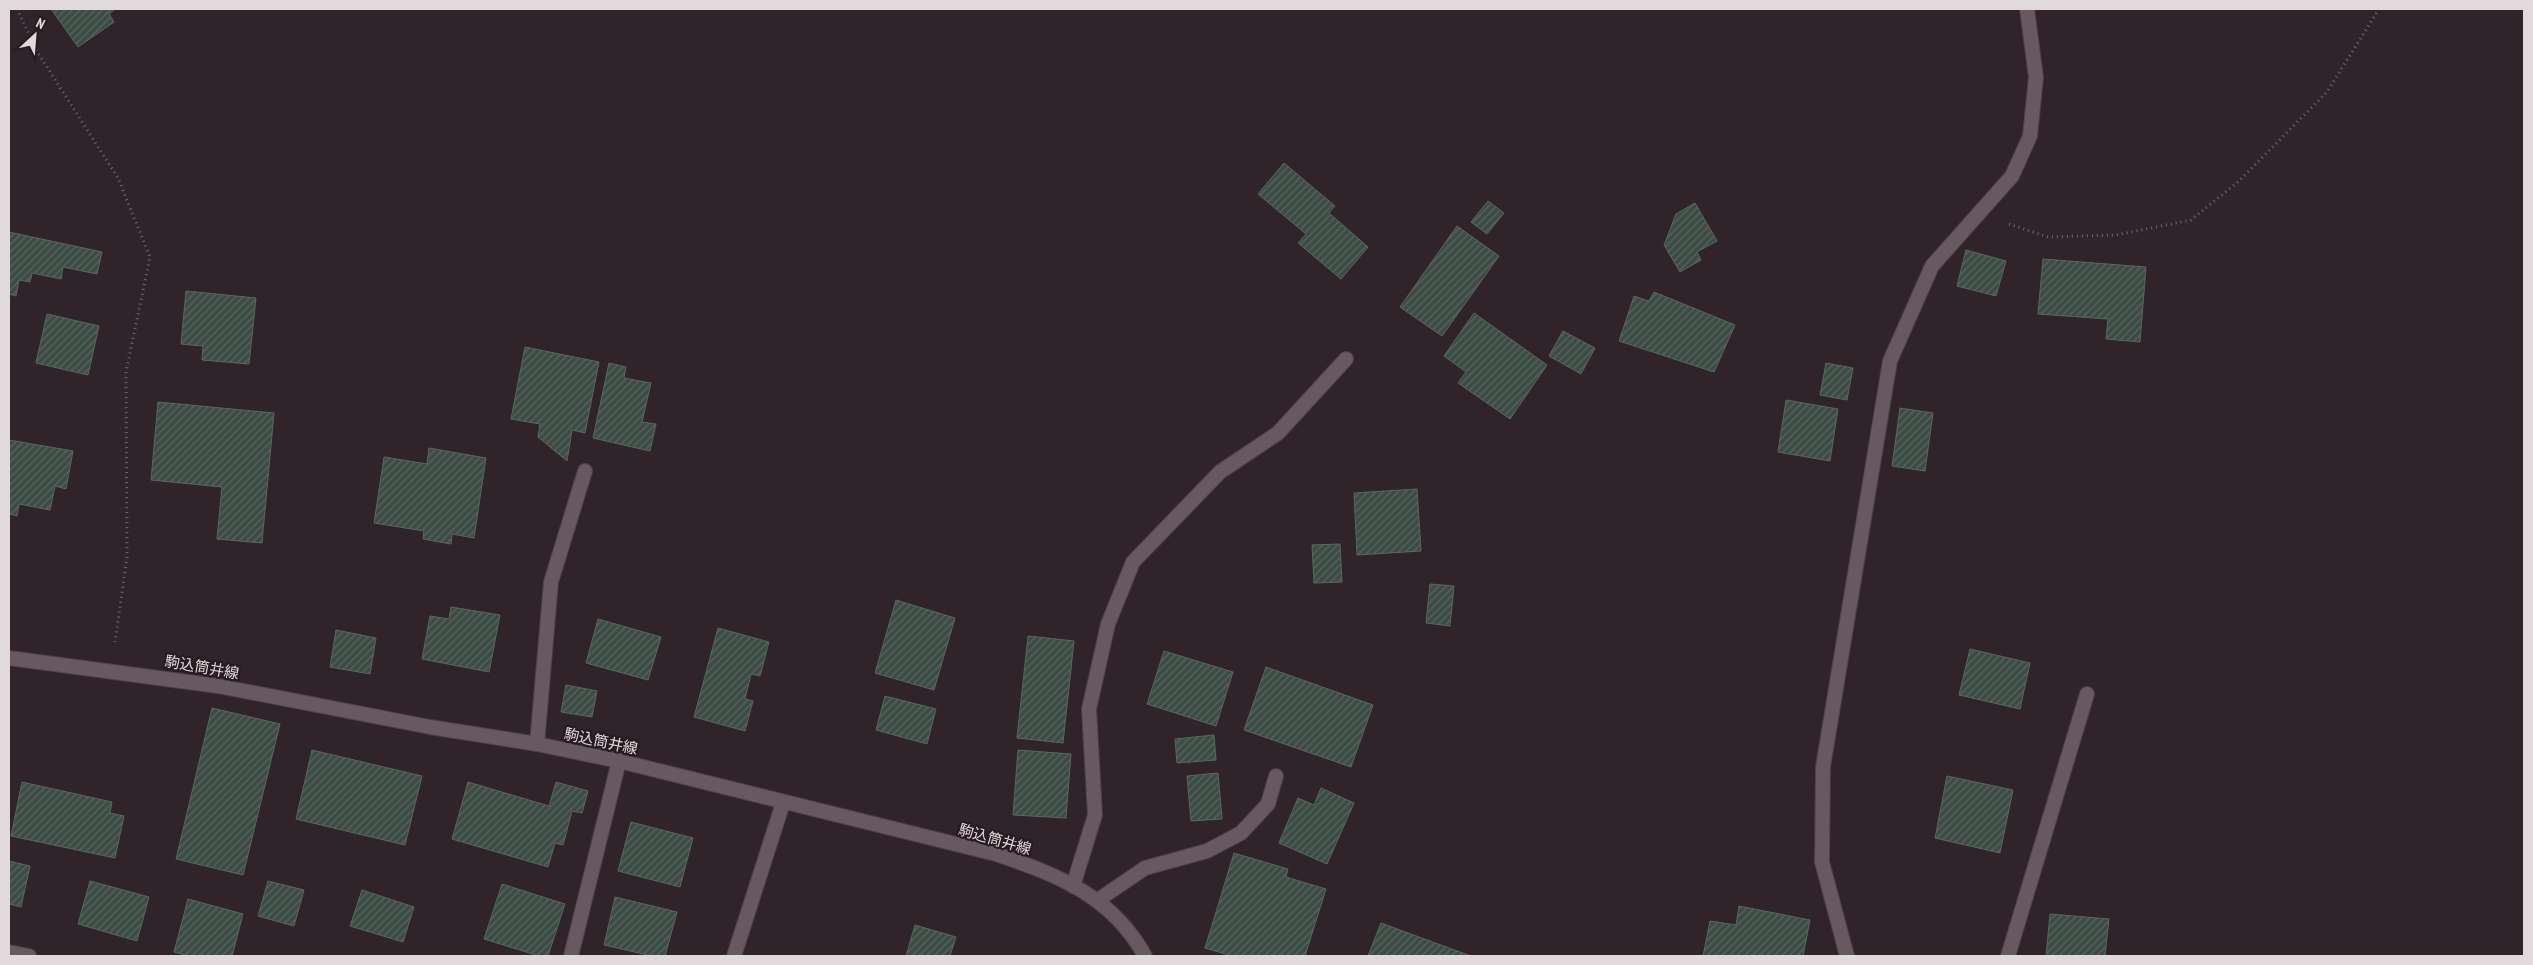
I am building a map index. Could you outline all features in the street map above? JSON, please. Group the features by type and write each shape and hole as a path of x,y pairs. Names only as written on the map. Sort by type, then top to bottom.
{"main road":[{"path":"1847,956 1822,862 1823,767 1890,361 1932,266 2012,176 2030,136 2036,78 2027,9"},
{"path":"1073,886 1095,815 1089,710 1108,624 1133,562 1220,472 1278,433 1346,359"},
{"path":"537,744 551,582 585,471"},
{"name":"駒込筒井線","path":"9,658 111,670 218,686 430,728 537,744 619,761 996,854 1049,872 1098,900 1135,938 1146,956"},
{"path":"2008,956 2087,694"},
{"path":"571,956 619,761"},
{"path":"1098,900 1145,868 1207,851 1241,833 1268,804 1276,776"},
{"path":"734,956 783,803"},
{"path":"9,952 29,956"}],"path":[{"path":"18,9 38,53 118,178 150,258 126,372 127,556 111,670"},
{"path":"1980,214 2048,237 2116,236 2191,220 2239,181 2328,92 2379,9"}],"building":[{"path":"51,9 115,9 109,14 114,22 78,47"},
{"path":"1284,163 1335,206 1329,213 1368,247 1341,279 1298,243 1306,234 1258,194"},
{"path":"1488,201 1504,213 1487,234 1471,222"},
{"path":"1695,203 1717,241 1697,252 1701,260 1680,272 1664,245 1676,214"},
{"path":"1457,226 1499,256 1442,336 1400,307"},
{"path":"9,232 102,252 97,274 63,267 61,279 32,273 30,282 19,280 16,296 9,294"},
{"path":"1966,250 2006,261 1996,296 1957,286"},
{"path":"2043,259 2146,267 2140,342 2106,339 2108,319 2038,314"},
{"path":"186,291 256,298 249,364 202,360 203,346 181,344"},
{"path":"1654,292 1735,325 1714,372 1619,341 1634,296 1649,301"},
{"path":"1474,313 1547,365 1510,419 1458,383 1466,372 1444,356"},
{"path":"47,314 99,326 88,375 36,363"},
{"path":"1563,331 1595,348 1581,374 1549,356"},
{"path":"525,347 599,362 585,433 572,430 567,461 538,437 540,424 511,419"},
{"path":"609,363 626,367 624,378 651,383 642,422 656,424 650,451 593,438"},
{"path":"1826,363 1853,368 1847,400 1820,395"},
{"path":"1786,400 1838,409 1830,461 1778,452"},
{"path":"158,402 274,413 262,543 217,539 222,487 151,480"},
{"path":"1900,408 1933,413 1925,471 1892,466"},
{"path":"9,440 73,451 66,489 55,486 50,510 19,504 17,516 9,514"},
{"path":"429,448 486,458 474,538 452,534 451,544 423,539 424,531 374,523 384,457 427,464"},
{"path":"1417,489 1421,551 1357,555 1354,493"},
{"path":"1340,544 1342,582 1314,583 1312,545"},
{"path":"1430,584 1454,586 1450,626 1426,623"},
{"path":"896,600 955,618 934,690 875,673"},
{"path":"451,607 500,615 489,672 422,659 430,616 449,619"},
{"path":"598,619 661,637 648,680 586,663"},
{"path":"718,628 769,642 760,676 751,674 745,699 753,701 745,731 694,717"},
{"path":"336,630 376,638 370,674 330,667"},
{"path":"1028,636 1074,641 1063,743 1017,738"},
{"path":"1970,649 2030,663 2020,709 1959,695"},
{"path":"1164,651 1233,672 1216,726 1147,704"},
{"path":"1266,667 1373,705 1351,767 1244,730"},
{"path":"566,685 597,691 592,717 561,712"},
{"path":"885,696 936,709 927,744 876,730"},
{"path":"212,708 280,724 243,875 176,859"},
{"path":"1214,735 1216,760 1177,763 1175,739"},
{"path":"312,750 422,776 405,845 296,819"},
{"path":"1018,750 1071,754 1066,818 1013,815"},
{"path":"1218,773 1222,819 1191,821 1187,776"},
{"path":"1947,776 2013,790 2000,853 1935,838"},
{"path":"22,782 112,802 110,813 124,816 115,858 11,836"},
{"path":"468,782 549,806 556,782 588,791 582,813 572,811 563,845 555,843 548,867 452,839"},
{"path":"1321,788 1354,803 1327,864 1279,843 1298,798 1314,805"},
{"path":"631,822 693,838 680,887 618,871"},
{"path":"1234,853 1288,869 1286,877 1326,889 1305,956 1232,956 1205,948"},
{"path":"9,861 30,866 21,907 9,904"},
{"path":"90,881 149,897 137,941 78,924"},
{"path":"268,881 304,890 294,926 258,916"},
{"path":"502,884 565,904 548,956 539,956 484,939"},
{"path":"362,890 414,907 403,942 350,926"},
{"path":"615,897 677,912 665,956 652,956 604,945"},
{"path":"188,899 243,914 232,956 189,956 174,952"},
{"path":"1739,906 1810,920 1803,956 1703,956 1710,921 1736,925"},
{"path":"2050,914 2109,919 2105,956 2046,956"},
{"path":"1381,923 1471,956 1368,956"},
{"path":"915,925 956,937 950,956 906,956"}]}
